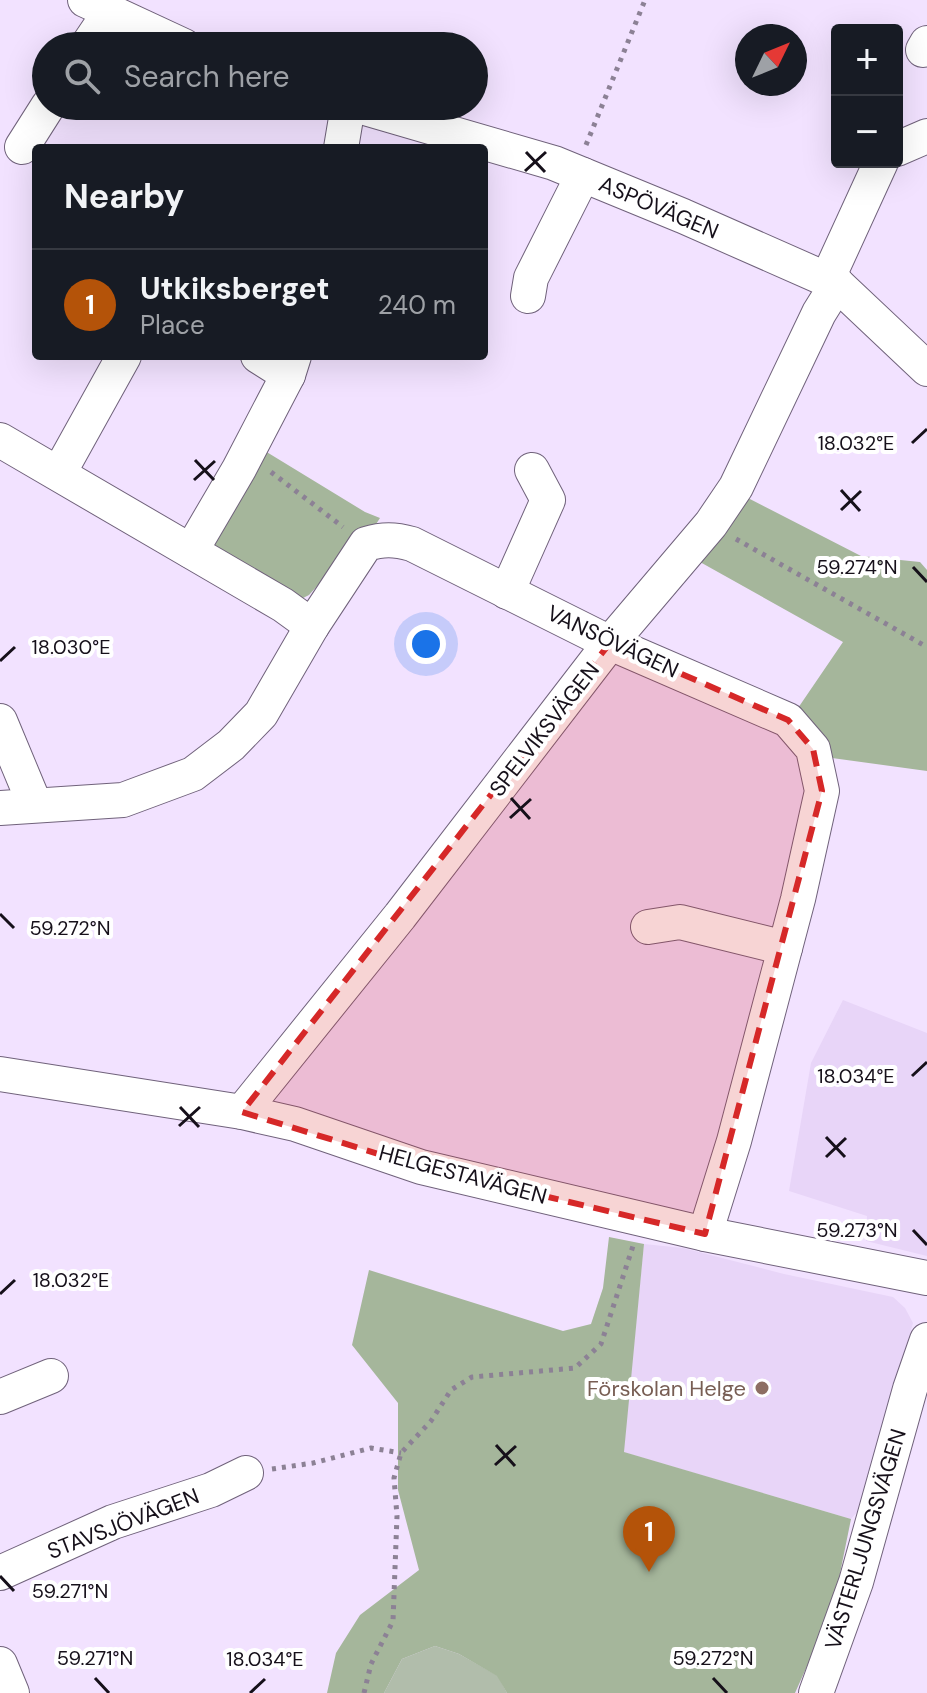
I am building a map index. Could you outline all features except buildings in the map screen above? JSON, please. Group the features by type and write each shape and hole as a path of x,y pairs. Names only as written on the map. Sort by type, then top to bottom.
{"street":[{"path":"90,32 97,6 154,32"},
{"path":"22,147 39,120"},
{"path":"342,144 346,120"},
{"name":"ASPÖVÄGEN","path":"406,120 554,163 832,282 927,369"},
{"path":"903,146 927,136"},
{"name":"SPELVIKSVÄGEN","path":"242,1112 400,916 610,643 711,524 736,487 819,313 879,168"},
{"path":"528,296 531,278 579,174"},
{"path":"59,473 122,360"},
{"path":"191,551 247,454 291,366 271,360"},
{"path":"0,440 283,605 312,626"},
{"path":"507,592 548,500 532,470"},
{"name":"VANSÖVÄGEN","path":"366,544 381,539 412,544 610,643 788,720 813,749 822,791 785,948 734,1141 705,1234"},
{"path":"0,808 123,800 193,774 231,745 261,714 312,626 366,544"},
{"path":"0,721 35,805"},
{"path":"648,927 680,922 785,948"},
{"name":"HELGESTAVÄGEN","path":"0,1074 242,1112 295,1124 421,1167 705,1234 927,1278"},
{"name":"VÄSTERLJUNGSVÄGEN","path":"816,1693 856,1582 910,1389 927,1340"},
{"path":"0,1397 51,1376"},
{"name":"STAVSJÖVÄGEN","path":"0,1573 113,1522 211,1490 246,1473"},
{"path":"0,1664 12,1693"}],"path":[{"path":"579,174 645,0"},
{"path":"247,454 366,544"},
{"path":"711,524 927,647"},
{"path":"364,1693 371,1664 393,1621 397,1516 394,1478 401,1453 431,1421 451,1390 472,1377 575,1368 601,1344 642,1218"},
{"path":"246,1473 313,1463 371,1448 401,1453"}],"highlighted area":[{"path":"610,643 788,720 813,749 822,791 705,1234 421,1167 242,1112"}],"shaded area":[{"path":"843,1000 927,1033 927,1256 866,1241 867,1216 789,1191 811,1063"},
{"name":"Förskolan Helge","path":"644,1244 683,1248 893,1297 905,1308 913,1323 859,1510 851,1519 623,1452"}],"green space":[{"path":"265,451 380,518 371,532 309,595 297,601 218,555 213,537"},
{"path":"746,497 861,556 920,562 927,570 927,771 832,758 796,711 843,642 700,562"},
{"path":"609,1237 644,1244 624,1452 851,1519 833,1608 795,1693 507,1693 497,1676 459,1654 435,1646 402,1659 384,1693 327,1693 336,1653 360,1615 419,1570 398,1490 398,1403 352,1345 369,1270 563,1331 591,1324 603,1288"},
{"path":"435,1646 459,1654 498,1676 507,1693 384,1693 402,1659"}],"place":[{"name":"Förskolan Helge","path":"762,1388"},
{"name":"Utkiksberget","path":"649,1572"}]}
